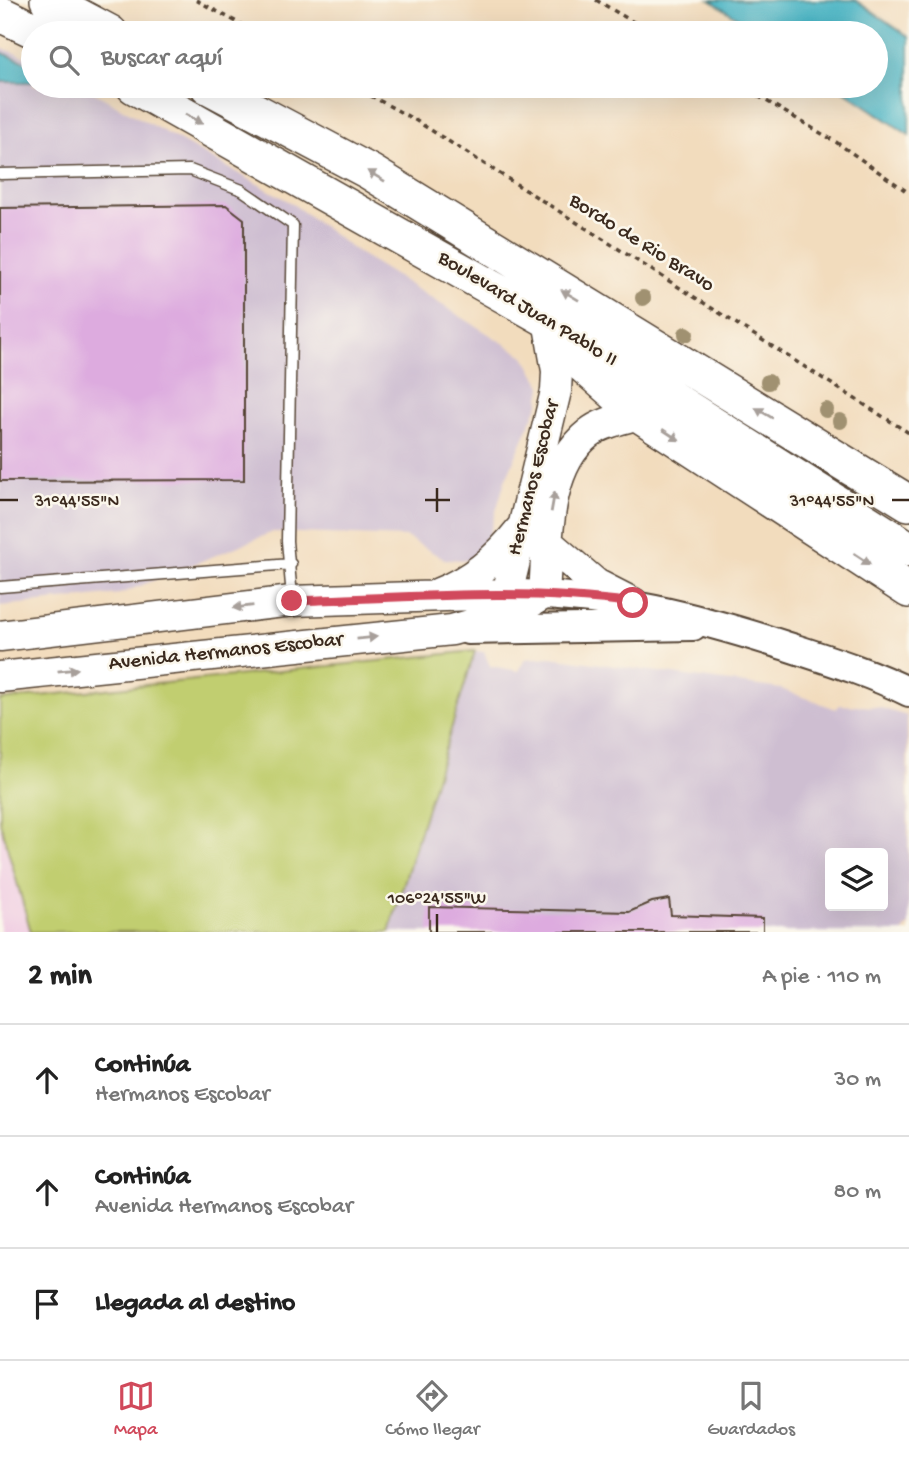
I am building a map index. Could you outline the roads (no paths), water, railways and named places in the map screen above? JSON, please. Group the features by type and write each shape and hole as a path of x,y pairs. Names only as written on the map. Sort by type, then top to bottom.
{"highway":[{"path":"48,0 87,21"},
{"path":"0,14 21,24"},
{"name":"Boulevard Juan Pablo II","path":"155,98 548,320 909,550"},
{"name":"Boulevard Juan Pablo II","path":"231,98 370,172 909,503"},
{"path":"578,338 576,346 583,365 639,414 909,590"},
{"path":"823,448 870,506 909,531"}],"main road":[{"name":"Hermanos Escobar","path":"526,598 522,527 556,391 557,371 548,320"},
{"name":"Hermanos Escobar","path":"526,598 548,543 553,497 574,449 589,432 603,424 639,414"},
{"path":"425,598 470,578 489,563 522,527"},
{"path":"548,543 596,584 633,603"},
{"name":"Avenida Hermanos Escobar","path":"0,636 292,601 526,598"},
{"name":"Avenida Hermanos Escobar","path":"0,677 452,630 488,622 526,598"}],"street":[{"path":"526,598 633,603 835,661 909,692"},
{"path":"526,598 551,616 602,627"},
{"path":"452,630 717,625"}],"lane":[{"path":"0,174 190,170 242,190 293,225 287,541 292,601"},
{"path":"0,587 291,564"}],"water":[{"path":"710,0 855,0 886,21 742,21"},
{"path":"888,23 909,37 909,135 855,98 888,98"},
{"path":"0,52 21,60 21,82 0,82"}]}
